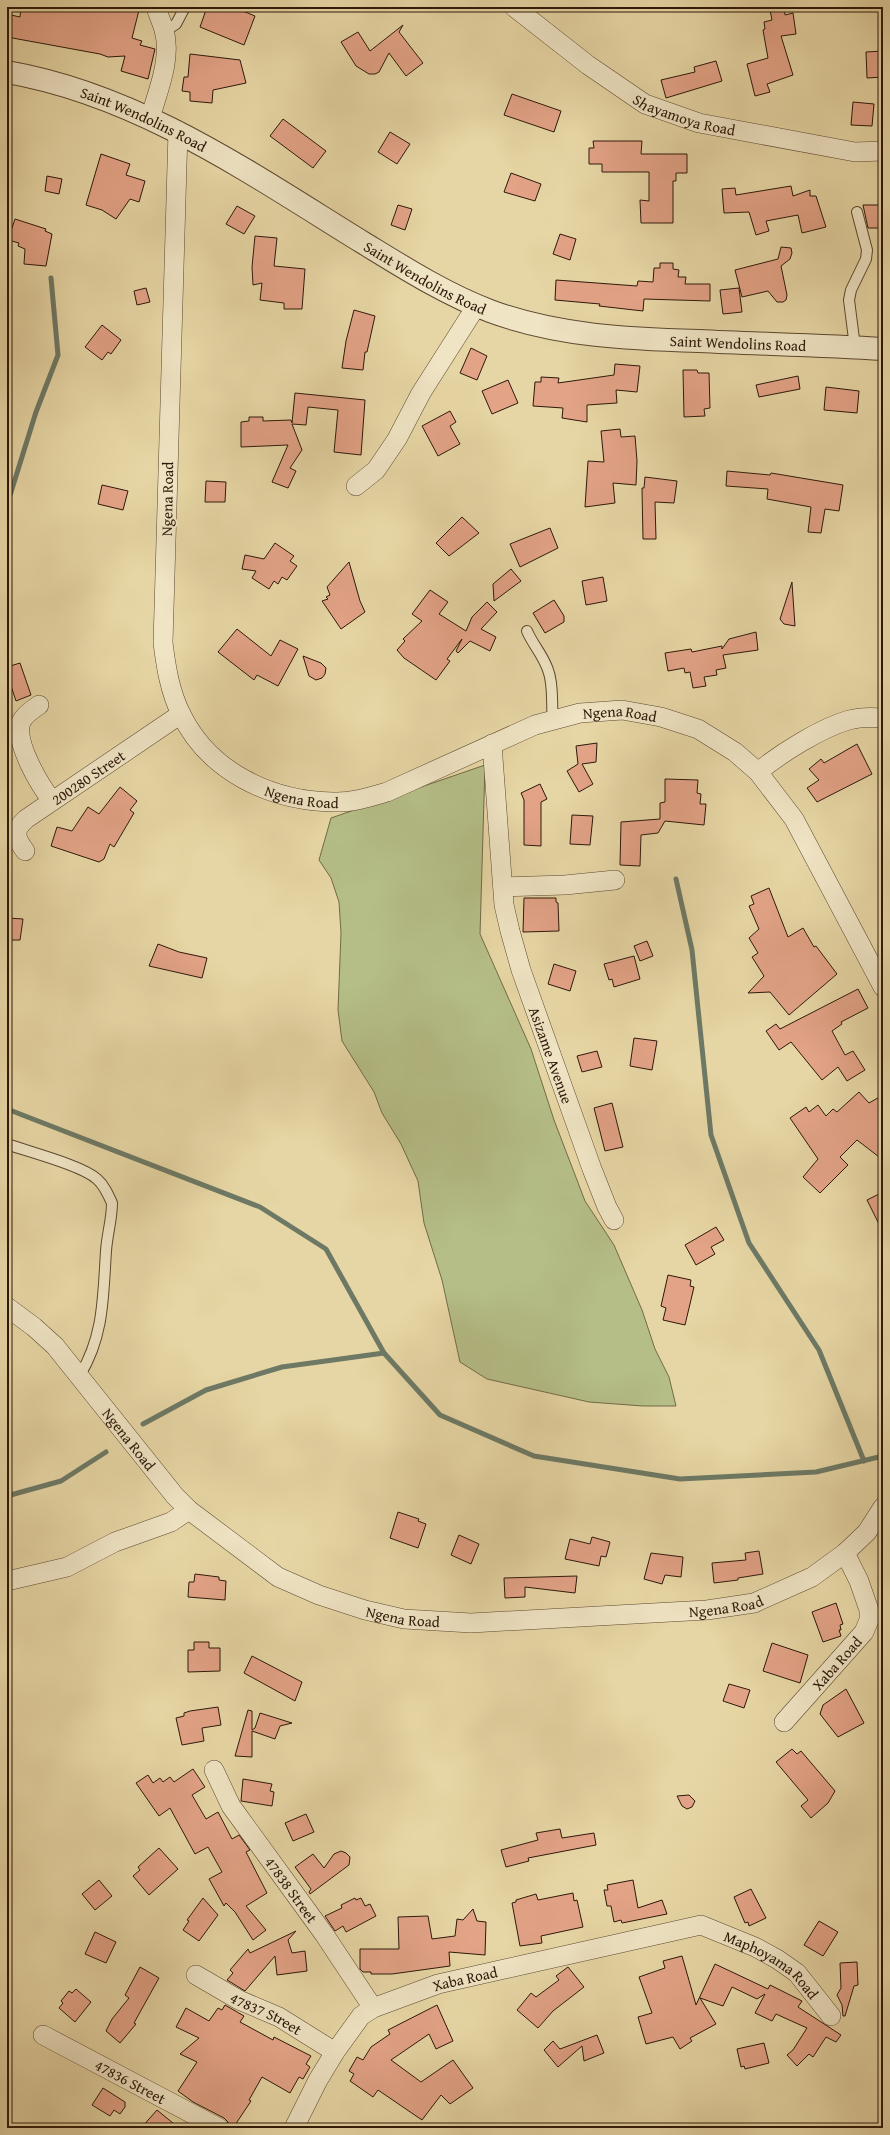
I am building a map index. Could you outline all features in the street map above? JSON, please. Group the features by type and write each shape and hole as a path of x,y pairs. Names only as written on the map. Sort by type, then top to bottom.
{"street":[{"path":"150,118 161,81 165,58 165,31 156,7"},
{"name":"Shayamoya Road","path":"514,7 588,65 645,104 707,124 855,152 883,151"},
{"name":"Saint Wendolins Road","path":"7,72 82,92 150,118 178,131 220,154 430,283 490,311 542,325 585,334 636,339 883,349"},
{"name":"Ngena Road","path":"178,131 163,644 167,670 181,714 194,737 216,761 247,782 286,798 334,802 363,799 387,792 535,725 580,712 622,710 661,717 698,730 735,752 758,772 794,820 883,987"},
{"path":"356,486 376,470 397,439 421,393 477,305"},
{"path":"39,705 23,718 21,730 32,771 52,801"},
{"name":"200280 Street","path":"25,851 19,842 17,835 19,826 52,801 181,714"},
{"path":"758,772 771,762 830,726 851,719 883,718"},
{"name":"Asizame Avenue","path":"492,744 504,905 521,970 592,1169 607,1207 614,1220"},
{"path":"503,887 615,880"},
{"name":"Ngena Road","path":"7,1307 56,1346 175,1496 189,1510 278,1577 352,1606 404,1619 471,1623 707,1610 754,1603 812,1577 845,1553 867,1532 883,1508"},
{"path":"7,1581 67,1567 115,1542 171,1522 189,1510"},
{"name":"Xaba Road","path":"784,1722 864,1632 869,1620 867,1601 845,1553"},
{"name":"47838 Street","path":"214,1770 231,1806 324,1934 373,2008"},
{"name":"Xaba Road","path":"294,2128 318,2080 335,2052 361,2016 373,2008 438,1984 701,1925"},
{"name":"Maphoyama Road","path":"701,1925 777,1958 797,1973 831,2016"},
{"name":"47837 Street","path":"196,1975 239,2000 279,2017 316,2038 335,2052"},
{"name":"47836 Street","path":"43,2035 219,2128"}],"lane":[{"path":"165,31 176,24 185,7"},
{"path":"855,347 849,300 851,290 866,259 867,250 857,212"},
{"path":"527,630 532,644 540,653 552,683 553,720"},
{"path":"7,1144 75,1168 96,1179 107,1192 112,1203 103,1305 98,1331 90,1359 80,1375"}],"green space":[{"path":"485,765 480,934 531,1049 554,1120 585,1201 614,1245 642,1310 655,1349 669,1377 676,1406 643,1406 589,1402 487,1379 460,1362 442,1280 424,1223 418,1181 401,1144 382,1113 374,1092 342,1041 338,1010 341,933 339,902 331,878 319,860 331,818"}],"building":[{"path":"21,7 129,7 139,10 132,38 142,41 140,45 155,49 148,79 121,71 125,56 108,57 100,54 7,37 11,15 20,17"},
{"path":"207,7 233,7 255,16 244,45 200,27"},
{"path":"784,7 785,15 793,13 796,34 781,36 793,75 767,84 770,92 755,96 747,64 768,58 763,30 765,29 764,22 772,20 770,10"},
{"path":"403,25 399,32 423,63 406,76 389,53 379,72 369,74 356,66 341,42 358,32 370,51"},
{"path":"883,51 883,77 867,78 866,52"},
{"path":"190,54 240,60 246,83 213,90 212,103 190,101 190,92 182,91 184,77 188,77"},
{"path":"716,61 722,81 666,98 661,80 695,72 694,67"},
{"path":"512,94 561,111 554,132 504,115"},
{"path":"853,102 874,104 872,126 851,125"},
{"path":"283,119 326,151 313,168 270,136"},
{"path":"390,132 410,144 397,164 378,152"},
{"path":"593,141 642,141 641,154 687,154 687,173 676,173 676,181 673,181 673,223 641,223 640,200 649,201 649,172 602,172 602,164 589,164 589,148 594,148"},
{"path":"101,154 130,164 126,175 145,181 139,202 130,199 116,219 102,210 86,205"},
{"path":"511,173 541,184 535,201 504,192"},
{"path":"47,176 62,179 59,194 45,191"},
{"path":"791,186 793,196 810,190 810,196 816,196 826,227 802,233 798,215 766,221 769,231 756,235 749,212 724,213 722,189 735,188 736,195"},
{"path":"398,205 412,209 405,230 391,225"},
{"path":"863,205 883,205 883,228 868,228"},
{"path":"237,206 255,216 244,234 226,224"},
{"path":"15,219 46,229 45,231 52,234 46,266 24,264 25,249 18,246 19,243 8,240"},
{"path":"560,234 576,239 570,260 553,254"},
{"path":"255,236 277,238 274,266 305,269 302,309 284,309 284,303 260,300 262,283 253,285 252,267"},
{"path":"781,247 791,248 792,253 790,259 781,266 787,295 786,300 783,302 777,302 768,291 742,297 735,270 778,259"},
{"path":"660,263 673,263 673,269 679,270 678,277 686,277 685,284 710,284 710,301 644,299 643,311 599,306 600,304 555,300 556,280 637,286 638,281 653,282 654,268 660,268"},
{"path":"146,288 150,302 137,305 134,291"},
{"path":"739,288 742,312 723,314 720,290"},
{"path":"354,310 375,316 367,352 365,352 363,370 342,368 346,341"},
{"path":"102,325 121,340 111,354 108,352 102,360 85,347"},
{"path":"471,348 487,356 477,380 460,373"},
{"path":"615,364 640,366 637,392 616,390 617,403 587,405 587,422 562,418 563,408 533,406 535,382 541,382 541,377 559,378 558,383 614,375"},
{"path":"683,370 697,370 698,373 709,373 710,408 704,409 705,416 684,417"},
{"path":"798,376 800,389 759,397 756,385"},
{"path":"508,380 518,403 492,414 482,391"},
{"path":"826,387 859,391 857,413 824,410"},
{"path":"295,393 365,400 361,455 334,452 338,410 308,407 306,425 292,424 302,450 290,468 296,471 288,488 272,482 288,445 241,447 241,422 249,421 249,417 263,417 263,421 291,420 292,423"},
{"path":"450,411 456,422 450,426 460,444 438,456 422,426"},
{"path":"620,429 621,437 635,436 637,461 636,485 613,483 615,503 585,507 588,461 604,462 601,431"},
{"path":"727,471 770,475 771,473 843,485 839,511 825,509 821,533 808,532 811,507 767,499 768,489 726,486"},
{"path":"645,477 677,481 674,503 655,502 656,539 643,539 642,488 644,488"},
{"path":"206,481 226,482 225,502 205,502"},
{"path":"102,485 128,491 123,510 98,504"},
{"path":"462,517 479,533 449,556 436,543"},
{"path":"550,528 558,548 520,567 510,544"},
{"path":"275,543 294,556 290,561 297,566 287,580 282,577 278,584 274,581 269,589 252,578 256,571 242,569 245,555 264,559"},
{"path":"349,562 360,601 365,612 341,629 322,601 328,599 326,597 330,595 327,587"},
{"path":"511,569 521,581 494,601 493,584"},
{"path":"603,577 607,601 586,605 582,581"},
{"path":"792,582 795,626 784,624 780,619"},
{"path":"430,590 448,602 439,614 466,631 472,617 487,602 497,612 481,629 496,637 490,651 470,641 458,653 456,651 462,639 447,659 450,661 436,680 404,658 397,650 405,641 403,639 422,621 412,614"},
{"path":"554,600 564,616 564,622 545,633 533,613"},
{"path":"237,629 271,656 280,640 298,649 278,686 257,675 254,680 218,652"},
{"path":"756,632 758,650 723,655 726,668 716,670 717,675 704,677 706,686 693,688 690,672 685,673 684,668 668,671 665,653 691,649 692,652 722,646 722,649 729,639"},
{"path":"303,656 321,663 326,668 325,674 322,678 316,680 309,676"},
{"path":"20,663 31,695 16,701 7,674 7,667"},
{"path":"597,743 596,762 582,764 593,784 579,792 567,771 578,764 576,746"},
{"path":"857,744 872,774 817,802 807,788 819,780 809,769 821,759 824,763"},
{"path":"665,779 698,780 697,793 701,794 700,804 706,804 704,825 665,821 658,833 641,835 640,866 620,865 621,822 660,819 660,803 665,802"},
{"path":"540,784 547,799 541,802 541,846 524,845 524,800 521,793"},
{"path":"120,787 137,801 130,810 134,813 114,847 110,844 104,859 99,862 51,846 57,827 72,831 88,807 99,814"},
{"path":"572,815 593,816 590,845 570,844"},
{"path":"769,888 788,937 803,928 814,947 816,946 837,974 789,1015 770,992 748,993 764,976 752,957 758,953 749,938 759,929 749,906 754,904 751,896"},
{"path":"524,898 556,898 556,902 558,903 559,931 523,932"},
{"path":"8,918 23,919 20,940 8,940"},
{"path":"647,941 653,956 640,961 634,946"},
{"path":"158,944 179,952 207,958 202,978 149,966"},
{"path":"634,956 640,979 614,987 612,979 609,980 604,964"},
{"path":"554,964 576,971 570,991 548,984"},
{"path":"858,989 868,1008 841,1022 842,1024 832,1031 845,1055 853,1051 865,1070 847,1081 838,1067 822,1080 791,1042 779,1050 766,1031 776,1024 780,1029"},
{"path":"634,1038 657,1041 652,1070 630,1066"},
{"path":"597,1051 602,1067 582,1072 577,1056"},
{"path":"859,1092 869,1103 883,1095 883,1160 857,1140 840,1157 848,1165 820,1193 803,1177 818,1159 790,1118 806,1107 809,1112 818,1105 826,1116 833,1109 837,1112"},
{"path":"612,1103 623,1147 605,1151 594,1108"},
{"path":"883,1192 883,1232 867,1200"},
{"path":"716,1227 724,1240 711,1247 715,1254 696,1265 685,1245"},
{"path":"668,1275 691,1280 690,1286 694,1287 685,1325 663,1320 666,1308 661,1306"},
{"path":"398,1512 419,1519 418,1521 426,1524 418,1548 390,1538"},
{"path":"459,1535 479,1544 471,1564 451,1555"},
{"path":"592,1537 610,1542 606,1557 601,1556 599,1566 565,1559 570,1539 590,1544"},
{"path":"759,1551 763,1574 738,1578 738,1580 714,1583 712,1563 746,1560 745,1553"},
{"path":"651,1553 683,1557 681,1577 665,1575 662,1584 644,1579"},
{"path":"195,1574 219,1577 219,1580 226,1581 225,1600 188,1597 189,1582 194,1582"},
{"path":"577,1576 575,1593 525,1587 525,1597 505,1598 504,1578"},
{"path":"836,1603 843,1624 840,1625 841,1630 839,1630 841,1636 823,1642 812,1612"},
{"path":"194,1642 209,1642 209,1648 220,1648 220,1671 188,1672 188,1650 194,1650"},
{"path":"772,1643 808,1655 800,1683 763,1671"},
{"path":"252,1656 302,1682 295,1701 244,1673"},
{"path":"729,1684 750,1690 744,1708 723,1701"},
{"path":"846,1689 864,1723 838,1737 820,1714 823,1705"},
{"path":"218,1707 221,1725 202,1728 204,1741 182,1745 176,1718 184,1716 184,1713 190,1711"},
{"path":"248,1710 252,1711 252,1730 255,1728 260,1713 292,1723 280,1726 275,1739 252,1731 252,1757 235,1756"},
{"path":"792,1749 797,1754 801,1751 835,1791 828,1803 811,1818 801,1806 808,1800 776,1762"},
{"path":"193,1769 205,1787 192,1795 206,1819 218,1812 232,1839 239,1835 250,1850 246,1852 267,1893 246,1906 266,1930 253,1940 235,1912 226,1903 224,1906 209,1879 222,1872 208,1847 195,1854 170,1808 159,1816 136,1783 148,1775 153,1783 160,1778 163,1782 170,1777 174,1782"},
{"path":"243,1779 272,1784 270,1791 274,1792 272,1806 241,1801"},
{"path":"689,1795 695,1801 692,1807 687,1809 682,1806 677,1796"},
{"path":"306,1814 314,1832 293,1841 285,1823"},
{"path":"560,1829 562,1838 594,1833 596,1845 528,1858 529,1861 506,1867 501,1850 538,1840 536,1833"},
{"path":"159,1848 178,1869 149,1895 133,1876 140,1870 138,1867"},
{"path":"341,1851 350,1857 349,1865 310,1894 309,1892 311,1889 295,1867 313,1854 324,1868 334,1854"},
{"path":"99,1880 112,1896 95,1910 82,1894"},
{"path":"633,1880 638,1908 662,1900 667,1914 622,1923 621,1920 614,1922 611,1906 607,1906 604,1890 608,1890 607,1885"},
{"path":"751,1889 766,1918 749,1926 748,1922 745,1923 734,1897"},
{"path":"573,1893 574,1901 577,1900 583,1927 541,1936 542,1943 520,1946 512,1903 516,1902 516,1900 536,1894 538,1900"},
{"path":"203,1898 218,1915 199,1941 183,1930 189,1921 187,1920"},
{"path":"355,1898 356,1900 361,1898 365,1906 370,1904 376,1916 346,1932 343,1926 335,1931 325,1916 342,1908 341,1905"},
{"path":"473,1909 477,1921 486,1922 485,1955 449,1952 450,1966 392,1974 371,1974 371,1972 363,1972 360,1969 360,1949 399,1949 398,1917 428,1916 432,1939 455,1936 457,1919 463,1920"},
{"path":"819,1921 838,1932 823,1956 804,1945"},
{"path":"296,1931 288,1940 292,1953 305,1951 307,1971 277,1975 275,1956 245,1991 227,1980 233,1973 230,1970 248,1949 250,1953"},
{"path":"95,1932 116,1942 106,1963 85,1954"},
{"path":"682,1956 696,2005 715,1964 768,1989 770,1985 802,2001 798,2007 841,2035 836,2042 826,2037 813,2057 809,2054 797,2066 787,2055 793,2050 807,2028 776,2014 772,2021 755,2013 765,1994 757,1999 732,1987 723,2006 700,1998 716,2024 690,2038 692,2041 680,2049 673,2037 646,2044 638,2017 652,2013 639,1977 665,1968 663,1961"},
{"path":"857,1962 858,1985 854,1986 845,2016 843,2016 842,2005 837,1995 841,1988 840,1963"},
{"path":"140,1967 159,1978 134,2023 136,2024 120,2043 106,2031 112,2019 129,1998 125,1995"},
{"path":"568,1967 584,1987 553,2011 538,2028 517,2010 531,1993 536,1997 559,1980 556,1976"},
{"path":"76,1989 91,2002 75,2022 59,2008 63,2003 61,2001 69,1991 72,1993"},
{"path":"225,2005 244,2016 240,2022 273,2040 274,2037 311,2056 306,2064 310,2067 303,2079 299,2077 290,2093 262,2077 249,2100 251,2101 233,2128 230,2128 228,2122 224,2118 193,2102 178,2091 197,2062 180,2054 199,2038 176,2027 186,2008 209,2021 218,2008 222,2010"},
{"path":"437,2005 453,2041 436,2049 429,2034 391,2060 421,2082 453,2060 473,2088 450,2104 441,2095 422,2120 378,2090 373,2097 350,2081 354,2074 349,2071 357,2057 363,2060 371,2047 390,2034 388,2030"},
{"path":"597,2035 604,2053 584,2061 582,2046 558,2067 544,2050 553,2041 560,2049"},
{"path":"764,2043 769,2063 745,2069 744,2066 741,2067 737,2049"},
{"path":"103,2088 125,2102 125,2107 120,2114 114,2110 110,2116 92,2105"},
{"path":"157,2110 179,2128 141,2128"}],"waterway":[{"path":"7,505 36,412 58,355 51,278"},
{"path":"676,879 692,950 711,1135 749,1243 819,1350 864,1461"},
{"path":"7,1109 260,1207 326,1249 384,1353 440,1415 534,1456 680,1479 816,1472 883,1456"},
{"path":"143,1424 206,1390 282,1367 384,1353"},
{"path":"7,1496 61,1481 106,1452"}]}
